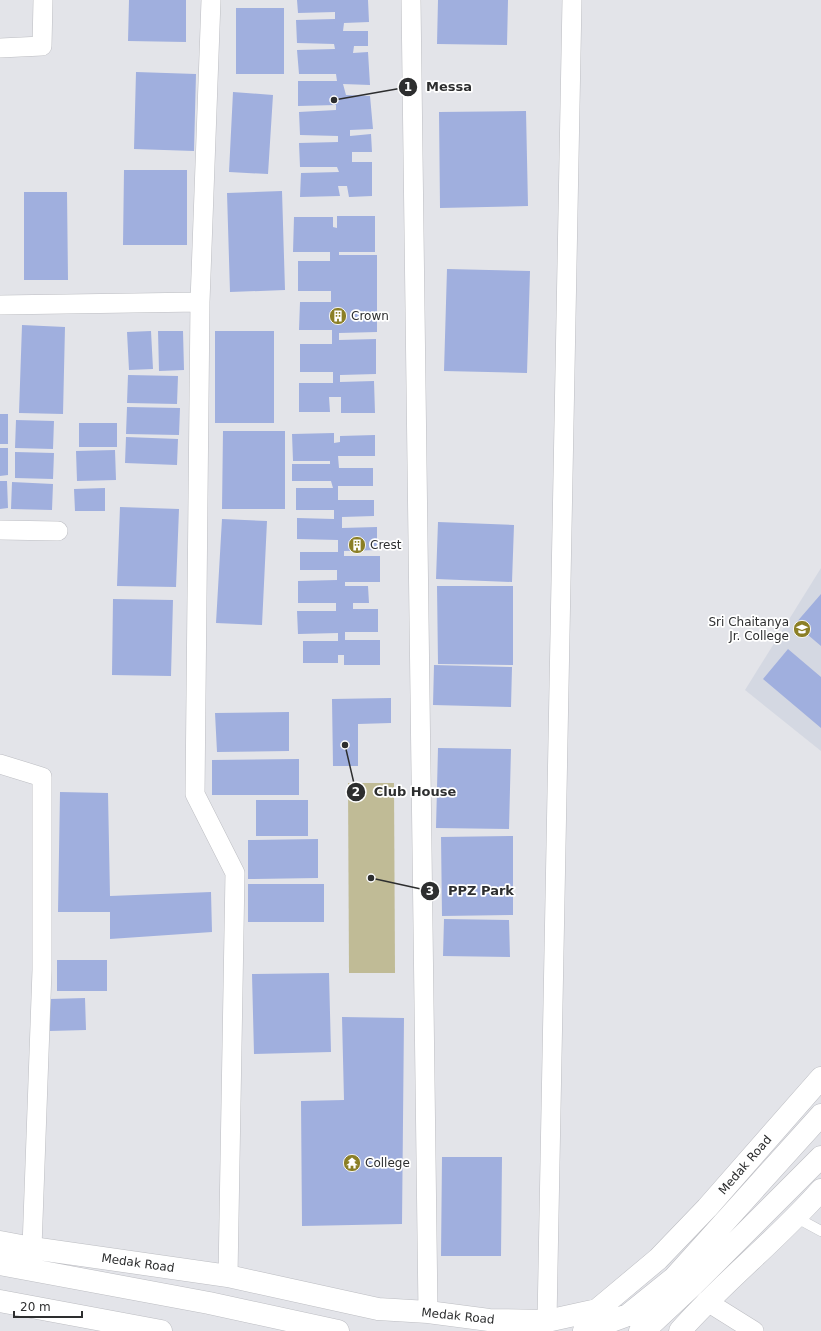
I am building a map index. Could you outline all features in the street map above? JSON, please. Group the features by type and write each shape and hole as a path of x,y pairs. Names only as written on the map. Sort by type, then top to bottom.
{"main road":[{"name":"Medak Road","path":"0,1242 32,1248 228,1276 378,1309 428,1312 489,1320 547,1321 597,1310 658,1259 707,1208 821,1078"},
{"path":"584,1331 628,1315 674,1278 821,1115"},
{"path":"640,1331 647,1328 693,1285 821,1157"},
{"path":"680,1331 706,1300 797,1218 821,1190"},
{"path":"0,1264 209,1303 338,1331"},
{"path":"0,1301 161,1331"}],"street":[{"path":"0,48 42,46 43,0"},
{"path":"210,0 200,302 195,794 235,873 228,1276"},
{"path":"411,0 428,1312"},
{"path":"547,1321 572,0"},
{"path":"0,305 200,302"},
{"path":"0,530 58,531"},
{"path":"0,764 42,777 42,970 32,1248"},
{"path":"706,1300 754,1331"}],"lane":[{"path":"797,1218 821,1231"}],"shaded area":[{"name":"Sri Chaitanya Jr. College","path":"821,568 821,751 745,690"},
{"path":"348,783 394,783 395,973 349,973"}],"building":[{"path":"129,0 186,0 186,42 128,41"},
{"path":"297,0 368,0 369,22 344,23 343,31 368,31 368,46 354,46 353,53 368,52 370,85 343,84 346,95 370,96 373,129 350,130 350,136 371,134 372,152 352,152 352,162 372,162 372,196 349,197 347,186 338,186 340,196 300,197 301,173 339,172 337,167 300,167 299,143 338,142 338,136 300,135 299,112 336,110 336,105 298,106 298,81 337,81 336,74 299,74 297,50 335,49 334,44 297,43 296,20 335,19 335,12 298,13"},
{"path":"438,0 508,0 507,45 437,44"},
{"path":"236,8 284,8 284,74 236,74"},
{"path":"136,72 196,74 194,151 134,149"},
{"path":"233,92 273,95 268,174 229,172"},
{"path":"526,111 528,206 440,208 439,112"},
{"path":"124,170 187,170 187,245 123,245"},
{"path":"282,191 285,290 230,292 227,193"},
{"path":"24,192 67,192 68,280 24,280"},
{"name":"Crown","path":"337,216 375,216 375,252 339,252 339,255 377,255 377,332 339,333 339,340 376,339 376,374 340,375 340,382 374,381 375,413 341,413 341,397 329,397 330,412 299,412 299,383 333,383 333,372 300,372 300,344 332,344 332,330 299,330 300,302 331,302 331,291 298,291 298,261 330,261 330,252 293,252 294,217 333,217 333,227 337,228"},
{"path":"447,269 530,271 527,373 444,371"},
{"path":"22,325 65,327 63,414 19,413"},
{"path":"151,331 153,369 129,370 127,332"},
{"path":"158,331 183,331 184,370 159,371"},
{"path":"215,331 274,331 274,423 215,423"},
{"path":"128,375 178,376 177,404 127,403"},
{"path":"127,407 180,408 179,435 126,434"},
{"path":"0,414 8,414 8,444 0,444"},
{"path":"16,420 54,421 53,449 15,448"},
{"path":"79,423 117,423 117,447 79,447"},
{"path":"223,431 285,431 285,509 222,509"},
{"name":"Crest","path":"334,433 334,443 340,442 340,436 375,435 375,456 338,456 339,468 373,468 373,486 338,486 338,500 374,500 374,516 342,517 342,528 377,527 377,550 344,551 344,556 380,556 380,582 345,582 345,586 368,586 369,603 353,603 353,609 378,609 378,632 345,632 345,640 380,640 380,665 344,665 344,655 338,655 338,663 303,663 303,641 338,641 338,633 298,634 297,611 336,611 336,603 298,603 298,581 337,580 337,570 300,570 300,552 338,552 338,540 297,539 297,518 334,519 334,510 296,510 296,488 333,488 331,481 292,481 292,464 330,464 330,461 293,461 292,434"},
{"path":"126,437 178,439 177,465 125,463"},
{"path":"0,448 8,448 8,475 0,476"},
{"path":"115,450 116,480 77,481 76,451"},
{"path":"15,452 54,453 53,479 15,478"},
{"path":"0,481 7,481 8,508 0,509"},
{"path":"12,482 53,484 52,510 11,509"},
{"path":"105,488 105,511 75,511 74,489"},
{"path":"120,507 179,509 176,587 117,586"},
{"path":"222,519 267,521 262,625 216,623"},
{"path":"438,522 514,525 512,582 436,579"},
{"path":"437,586 513,586 513,665 438,664"},
{"path":"821,594 821,646 795,624"},
{"path":"113,599 173,600 171,676 112,675"},
{"path":"788,649 821,677 821,728 763,679"},
{"path":"434,665 512,667 511,707 433,705"},
{"path":"391,698 391,723 358,724 358,766 333,766 332,699"},
{"path":"289,712 289,751 217,752 215,713"},
{"path":"438,748 511,749 509,829 436,828"},
{"path":"299,759 299,795 212,795 212,760"},
{"path":"60,792 108,793 110,896 211,892 212,932 110,939 110,912 58,912"},
{"path":"256,800 308,800 308,836 256,836"},
{"path":"513,836 513,915 442,916 441,837"},
{"path":"318,839 318,878 248,879 248,840"},
{"path":"248,884 324,884 324,922 248,922"},
{"path":"444,919 509,920 510,957 443,956"},
{"path":"57,960 107,960 107,991 57,991"},
{"path":"329,973 331,1052 254,1054 252,974"},
{"path":"85,998 86,1030 50,1031 50,999"},
{"name":"College","path":"342,1017 404,1018 402,1224 302,1226 301,1101 344,1100"},
{"path":"442,1157 502,1157 501,1256 441,1256"}],"place":[{"name":"Messa","path":"334,100"},
{"name":"Crown","path":"338,316"},
{"name":"Crest","path":"357,545"},
{"name":"Sri Chaitanya Jr. College","path":"802,629"},
{"name":"Club House","path":"345,745"},
{"name":"PPZ Park","path":"371,878"},
{"name":"College","path":"352,1163"}]}
